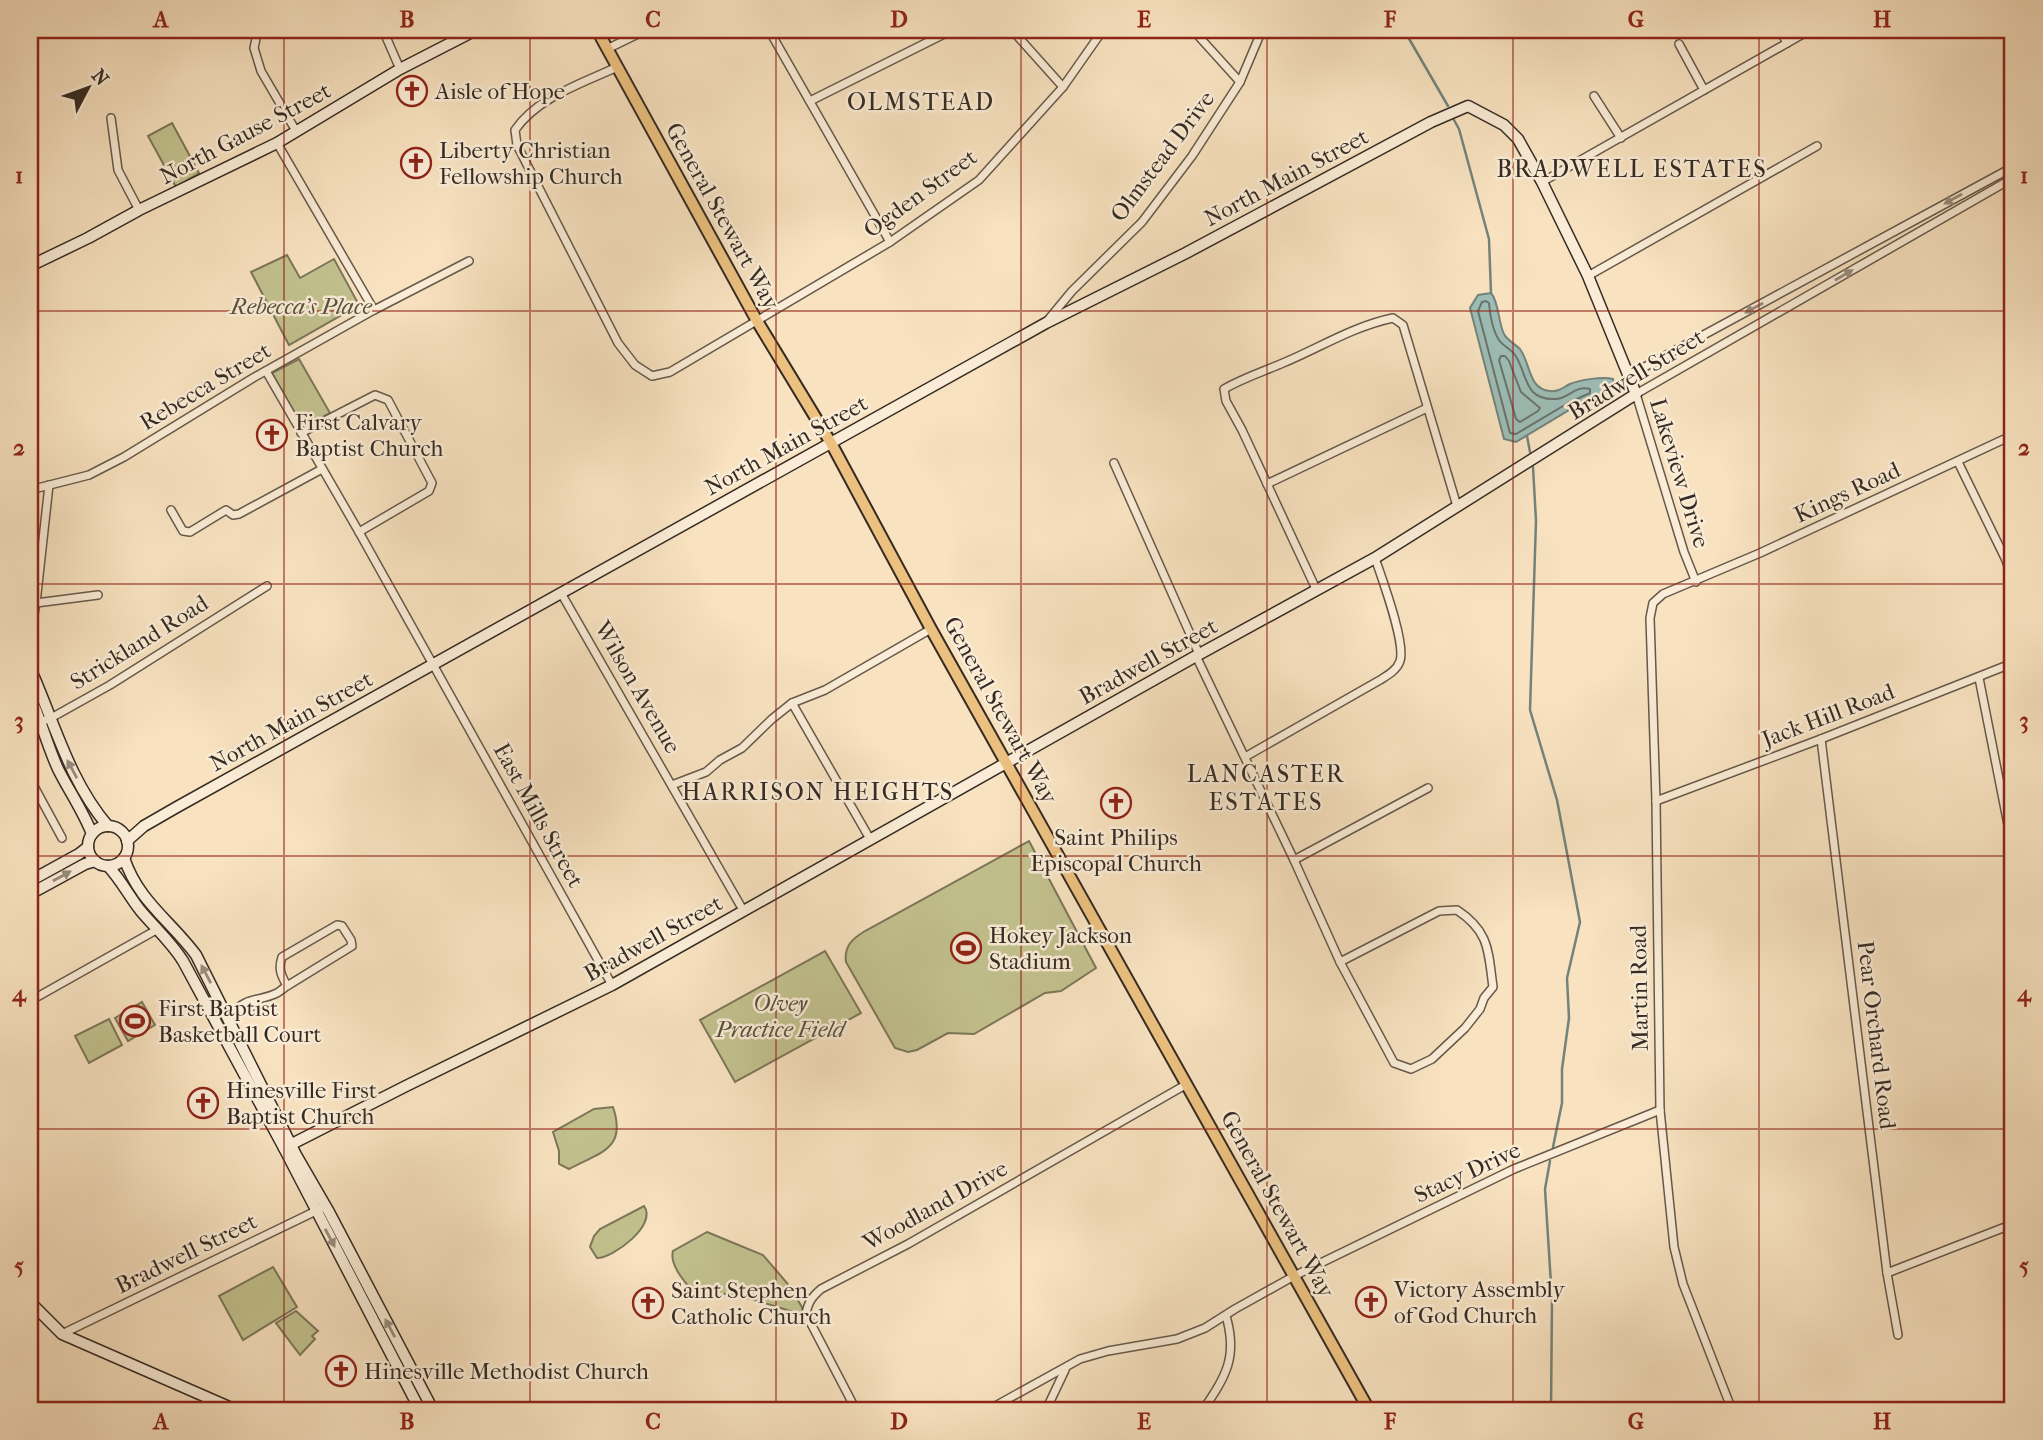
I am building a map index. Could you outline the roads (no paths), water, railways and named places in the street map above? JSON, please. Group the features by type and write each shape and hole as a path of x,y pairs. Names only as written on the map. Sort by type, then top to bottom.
{"main road":[{"name":"General Stewart Way","path":"597,30 758,321 831,443 931,629 1370,1410"}],"street":[{"path":"264,30 257,34 254,48 261,71 296,131"},
{"path":"383,30 400,69"},
{"name":"North Gause Street","path":"30,266 139,209 277,143 400,69 476,30"},
{"path":"607,49 646,30"},
{"path":"769,30 890,242"},
{"path":"810,101 952,30"},
{"path":"1012,30 1063,87"},
{"name":"Ogden Street","path":"617,67 541,104 522,119 514,130 517,145 618,343 635,365 652,376 670,372 890,242 979,180 1063,87 1103,30"},
{"path":"1193,30 1240,82"},
{"name":"Olmstead Drive","path":"1046,323 1072,291 1142,222 1192,156 1240,82 1262,30"},
{"path":"1780,30 1787,43"},
{"path":"1542,183 1810,30"},
{"path":"1679,44 1704,90"},
{"path":"1594,96 1621,138"},
{"name":"Lakeview Drive","path":"1455,111 1468,106 1504,125 1518,139 1542,183 1588,276 1636,394 1684,552 1696,582"},
{"name":"North Main Street","path":"124,836 1046,323 1186,253 1455,111"},
{"path":"111,118 118,170 139,209"},
{"path":"277,143 374,310"},
{"path":"1588,276 1816,146"},
{"name":"Bradwell Street","path":"1628,376 2013,167"},
{"name":"Bradwell Street","path":"288,1146 612,985 1375,558 1636,394 2013,178"},
{"name":"Rebecca Street","path":"30,490 89,475 374,310 469,261"},
{"path":"1316,589 1226,401 1224,389 1244,377 1282,364 1374,322 1393,318 1403,325 1457,506"},
{"name":"East Mills Street","path":"266,371 612,985"},
{"path":"300,433 375,395 388,400 432,483 425,494 359,532"},
{"path":"1266,484 1427,408"},
{"name":"Kings Road","path":"1696,582 2013,435"},
{"path":"1958,461 2013,579"},
{"path":"1114,463 1198,655 1339,962 1394,1063 1411,1069 1432,1059 1465,1027 1493,987 1486,943 1479,928 1457,909 1439,911 1339,962"},
{"path":"171,510 183,531 190,532 226,510 233,515 239,514 322,469"},
{"path":"30,625 36,603 49,485"},
{"path":"1245,757 1397,668 1402,658 1398,635 1375,558"},
{"name":"Martin Road","path":"1696,582 1663,594 1653,603 1650,618 1656,801 1660,1110 1674,1247 1683,1284 1732,1410"},
{"name":"Strickland Road","path":"30,726 110,685 267,586"},
{"name":"Wilson Avenue","path":"561,593 743,910"},
{"path":"36,603 98,595"},
{"path":"672,785 706,772 720,760 742,748 792,703 825,690 931,629"},
{"name":"Jack Hill Road","path":"1656,801 2013,663"},
{"path":"30,668 46,719 49,748 92,834"},
{"path":"1979,678 2013,850"},
{"path":"30,696 46,719 98,814 108,826"},
{"path":"792,703 870,839"},
{"name":"Pear Orchard Road","path":"1821,739 1887,1273 1898,1335"},
{"path":"30,779 62,838"},
{"path":"1294,860 1428,788"},
{"path":"30,881 79,854 88,847 92,834 101,827 108,826 117,828 124,836 127,850 119,863 108,866"},
{"path":"88,847 95,861 108,866 119,878 140,910 173,945 183,961 288,1146 420,1410"},
{"path":"124,858 141,892 196,955 231,1014 288,1146"},
{"path":"30,894 95,861"},
{"path":"231,1014 241,1013 253,1007 258,1000 278,993 352,946 342,926 337,925 282,957 280,974 287,986"},
{"path":"30,1002 158,929"},
{"name":"Woodland Drive","path":"856,1410 806,1314 812,1296 908,1244 1186,1084"},
{"name":"Stacy Drive","path":"988,1410 1095,1354 1177,1339 1205,1328 1294,1276 1514,1169 1660,1110"},
{"path":"321,1209 433,1410"},
{"name":"Bradwell Street","path":"62,1334 321,1209"},
{"path":"1887,1273 2013,1224"},
{"path":"30,1302 62,1334 236,1410"},
{"path":"1203,1410 1217,1389 1231,1356 1231,1333 1226,1316"},
{"path":"1046,1410 1066,1368"}],"water":[{"path":"1491,293 1504,334 1524,355 1538,386 1556,391 1579,381 1609,378 1613,379 1614,385 1609,392 1571,409 1516,442 1504,439 1470,308 1478,295"}],"waterway":[{"path":"1404,30 1448,106"},
{"path":"1454,120 1459,129 1489,239 1491,293"},
{"path":"1527,436 1530,452"},
{"path":"1533,467 1536,521 1530,710 1557,800 1580,922 1567,978 1569,1018 1562,1069 1562,1103 1553,1147"},
{"path":"1550,1161 1545,1189 1552,1300 1551,1410"}],"place":[{"name":"Aisle of Hope","path":"412,91"},
{"name":"Liberty Christian Fellowship Church","path":"416,163"},
{"name":"First Calvary Baptist Church","path":"272,435"},
{"name":"Saint Philips Episcopal Church","path":"1116,803"},
{"name":"Hokey Jackson Stadium","path":"966,948"},
{"name":"First Baptist Basketball Court","path":"135,1021"},
{"name":"Hinesville First Baptist Church","path":"203,1103"},
{"name":"Victory Assembly of God Church","path":"1371,1302"},
{"name":"Saint Stephen Catholic Church","path":"648,1303"},
{"name":"Hinesville Methodist Church","path":"341,1371"}],"district":[{"name":"OLMSTEAD","path":"921,102"},
{"name":"BRADWELL ESTATES","path":"1632,169"},
{"name":"LANCASTER ESTATES","path":"1266,788"},
{"name":"HARRISON HEIGHTS","path":"818,792"}],"park label":[{"name":"Rebecca's Place","path":"301,306"},
{"name":"Olvey Practice Field","path":"780,1016"}]}
